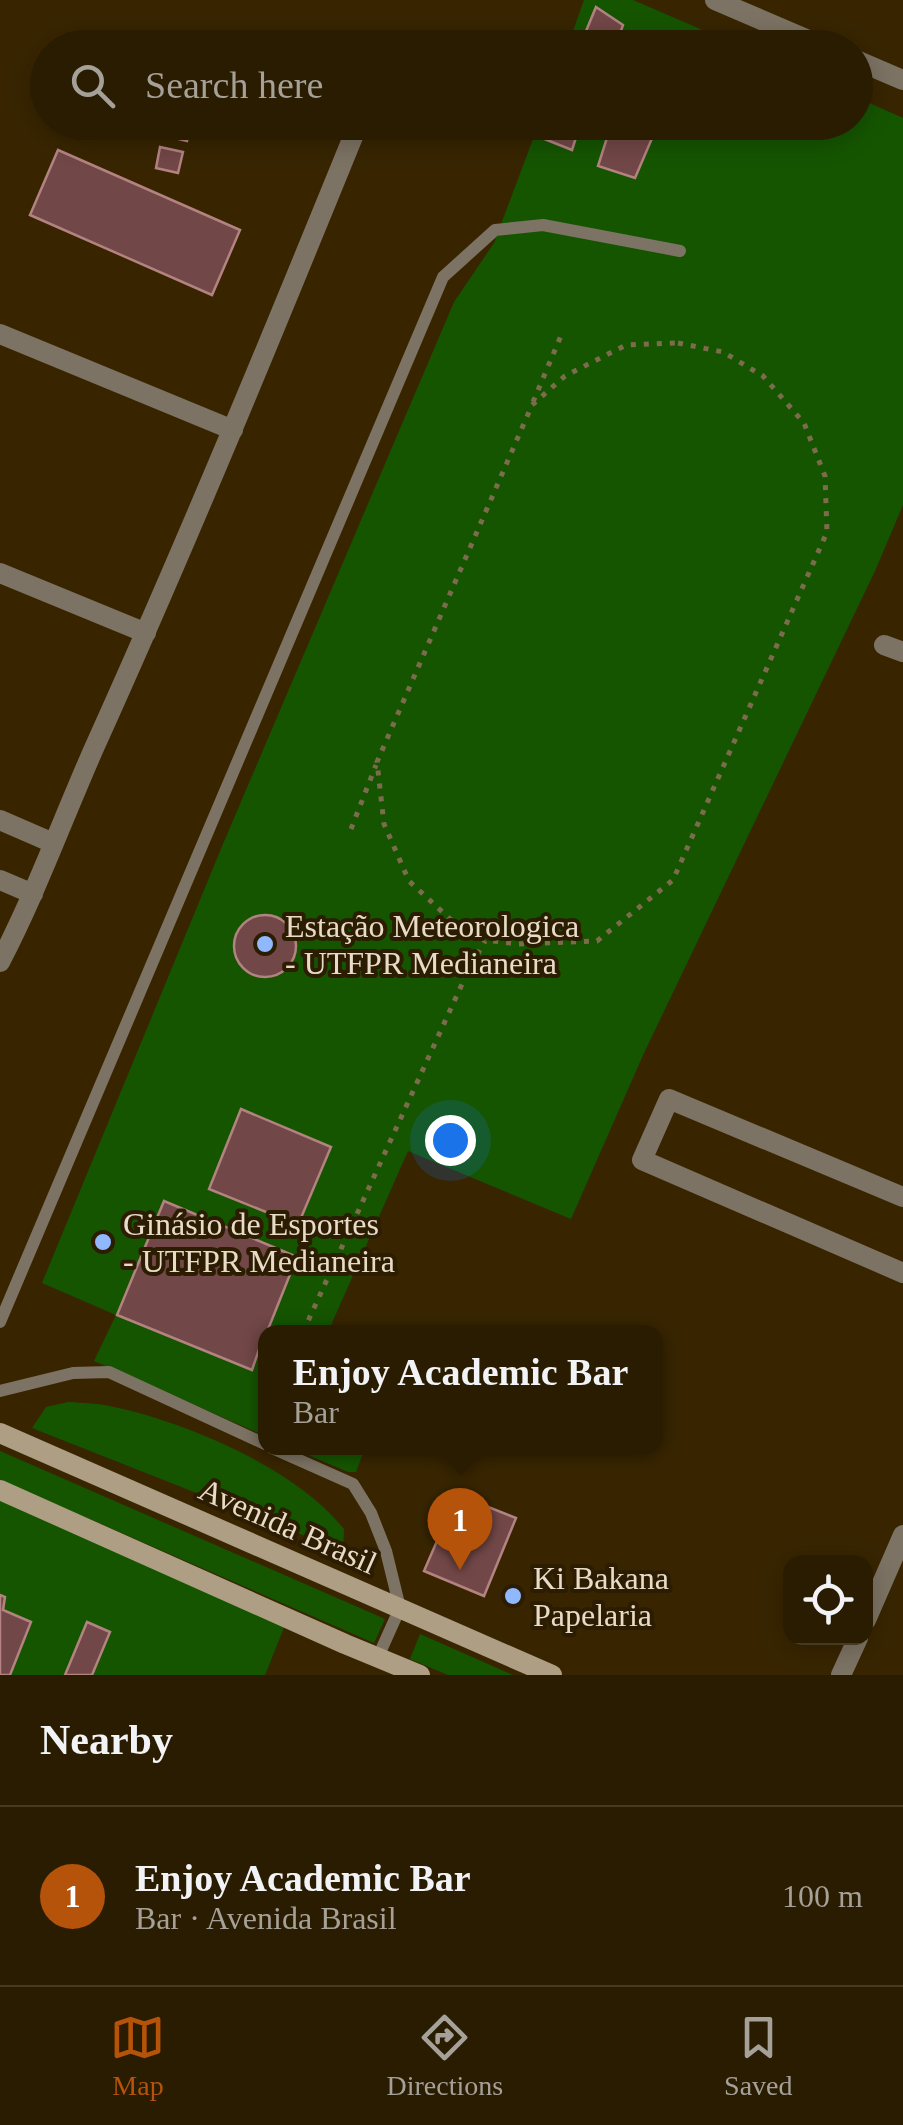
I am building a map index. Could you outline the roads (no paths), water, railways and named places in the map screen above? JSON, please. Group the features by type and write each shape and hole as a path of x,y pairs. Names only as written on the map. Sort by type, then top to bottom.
{"street":[{"path":"715,0 785,30"},
{"path":"873,67 903,80"},
{"path":"0,962 234,430 352,140"},
{"path":"0,334 234,430"},
{"path":"0,574 146,633"},
{"path":"0,820 53,843"},
{"path":"0,880 33,894"},
{"path":"903,1196 670,1099 642,1160 903,1273"},
{"name":"Avenida Brasil","path":"0,1433 552,1675"},
{"path":"0,1490 420,1675"},
{"path":"873,1604 903,1535"},
{"path":"841,1675 855,1645"}],"lane":[{"path":"0,1322 443,277 495,230 542,225 680,250"},
{"path":"0,1391 73,1373 109,1372 258,1441"},
{"path":"288,1455 353,1484 370,1513 386,1550 400,1608 378,1657"}],"place":[{"name":"Estação Meteorologica - UTFPR Medianeira","path":"265,944"},
{"name":"Ginásio de Esportes - UTFPR Medianeira","path":"103,1242"},
{"name":"Enjoy Academic Bar","path":"460,1570"},
{"name":"Ki Bakana Papelaria","path":"513,1596"}]}
